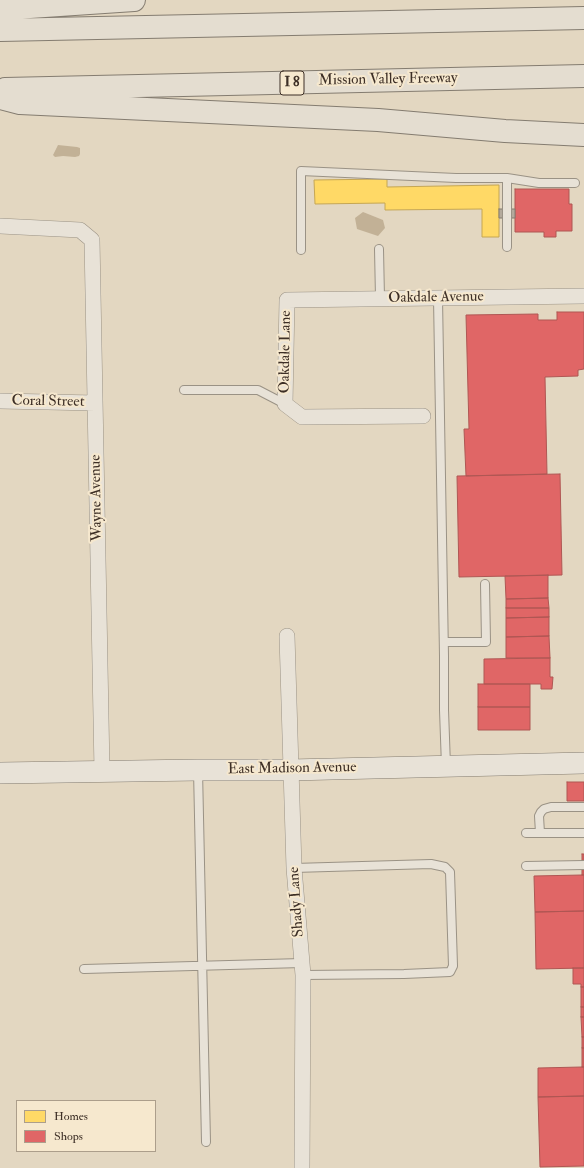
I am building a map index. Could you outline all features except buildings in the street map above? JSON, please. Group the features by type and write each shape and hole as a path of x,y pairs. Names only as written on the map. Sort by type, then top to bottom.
{"highway":[{"path":"0,9 134,0"},
{"path":"0,30 584,18"},
{"name":"Mission Valley Freeway","path":"0,90 584,76"},
{"path":"0,98 20,103 378,120 505,131 584,135"}],"street":[{"name":"Wayne Avenue","path":"0,226 80,230 92,240 102,771"},
{"name":"Oakdale Avenue","path":"287,300 584,296"},
{"name":"Oakdale Lane","path":"285,404 287,300"},
{"name":"Coral Street","path":"0,401 95,403"},
{"path":"285,404 302,417 423,416"},
{"name":"Shady Lane","path":"287,636 294,868 302,969 302,1168"},
{"name":"East Madison Avenue","path":"0,773 290,770 584,763"}],"lane":[{"path":"301,250 301,171 456,178 507,178 539,183 575,183"},
{"path":"507,178 507,247"},
{"path":"379,249 380,298"},
{"path":"438,298 446,766"},
{"path":"184,390 258,390 285,404"},
{"path":"444,642 486,642 485,584"},
{"path":"198,770 201,966 206,1142"},
{"path":"540,833 539,816 544,809 551,807 584,807"},
{"path":"526,833 584,833"},
{"path":"84,969 201,966 404,974 450,972 453,966 450,872 445,867 431,864 294,868"},
{"path":"526,866 584,865"}],"shaded area":[{"path":"58,145 80,148 80,154 79,156 75,157 55,157 53,155"},
{"path":"363,212 383,220 385,228 378,236 357,229 355,218"}]}
